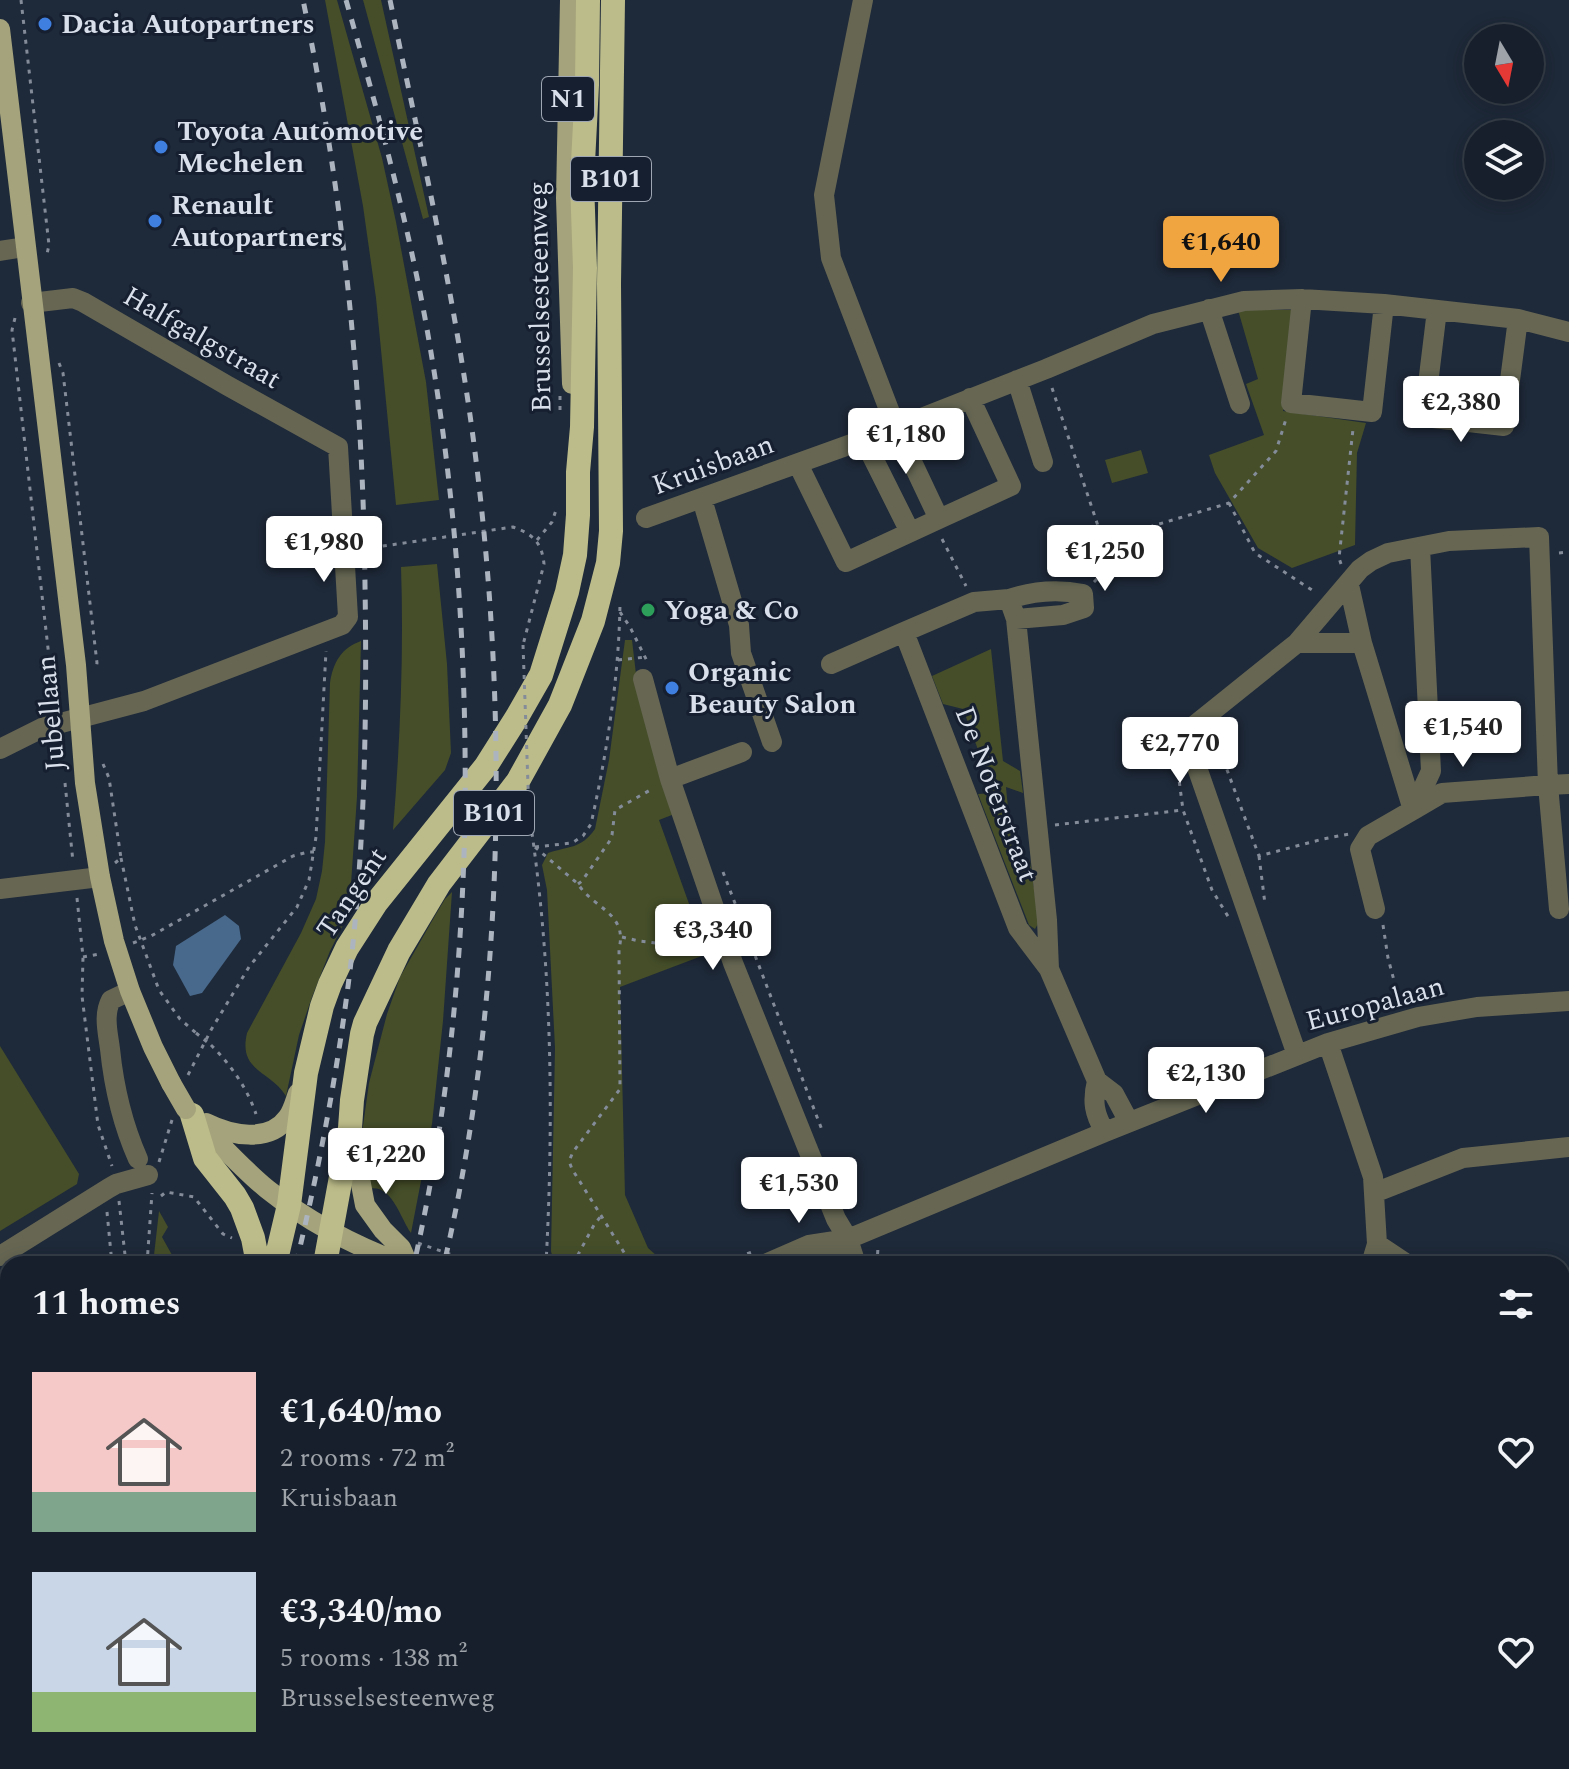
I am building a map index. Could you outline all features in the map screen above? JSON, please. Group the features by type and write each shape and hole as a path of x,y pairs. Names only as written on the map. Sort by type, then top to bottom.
{"highway":[{"name":"B101","path":"578,472 582,427 585,268 582,182 588,0"},
{"name":"B101","path":"326,1256 350,1128 362,1034 399,951 439,884 518,781 560,705 578,663 608,563 611,531 609,284 613,0"},
{"name":"Brusselsesteenweg","path":"567,592 575,555 578,472"},
{"name":"Tangent","path":"277,1256 289,1205 306,1073 322,1006 347,948 376,903 486,766 517,717 541,675 567,592"},
{"path":"184,1113 205,1158 242,1208 256,1256"}],"main road":[{"name":"Brusselsesteenweg","path":"570,0 566,198 573,428 578,472"},
{"name":"Jubellaan","path":"0,29 25,247 24,307 81,718 85,783 114,941 153,1047 179,1080 184,1113 289,1205 331,1231 383,1256"},
{"path":"184,1113 226,1132 260,1134 281,1124 290,1113 306,1073"},
{"path":"350,1128 365,1205 401,1248 400,1256"}],"street":[{"path":"863,0 824,195 831,258 896,428 936,520"},
{"path":"0,251 25,247"},
{"name":"Halfgalgstraat","path":"24,307 73,298 83,302 338,447 343,552"},
{"path":"1302,299 1291,403 1372,412 1384,304"},
{"name":"Kruisbaan","path":"646,518 896,428 1153,324 1244,301 1302,299 1384,304 1518,319 1569,332"},
{"path":"1209,309 1240,404"},
{"path":"1437,310 1424,417 1504,426 1518,319"},
{"path":"1017,380 1043,462"},
{"name":"Kruisbaan","path":"798,464 846,562 1011,486 970,398"},
{"path":"864,440 910,532"},
{"path":"702,499 739,625 741,653 772,742"},
{"path":"1297,1055 1185,733 1297,643 1360,569 1371,561 1388,553 1449,541 1539,537 1559,785 1559,909"},
{"path":"1413,810 1431,771 1420,547"},
{"path":"0,749 42,728 144,701 342,625 348,617 343,552"},
{"path":"1349,585 1362,643 1413,810"},
{"path":"831,664 974,602 1009,599 1026,593 1065,591 1083,594 1084,608 1063,615 1016,619"},
{"name":"De Noterstraat","path":"1009,599 1016,619 1047,920 1049,969"},
{"name":"De Noterstraat","path":"904,632 1018,928 1049,969 1097,1081 1114,1094 1129,1122"},
{"path":"1297,643 1362,643"},
{"path":"646,672 670,779 733,963 834,1214 848,1239 864,1256"},
{"path":"670,779 742,752"},
{"path":"1375,909 1360,849 1368,836 1442,793 1559,785"},
{"path":"0,889 100,877"},
{"path":"0,1256 111,1187 147,1169 122,1120 107,1026 107,1010 111,1000 130,991"},
{"name":"Europalaan","path":"784,1256 809,1245 848,1239 1328,1043 1404,1021 1477,1007 1569,1001"},
{"path":"1328,1043 1373,1177 1374,1254"},
{"name":"De Noterstraat","path":"1097,1081 1093,1097 1097,1119 1105,1132"},
{"path":"1374,1193 1463,1158 1569,1147"},
{"name":"Europalaan","path":"827,1256 848,1239"}],"path":[{"path":"21,0 49,245 46,257"},
{"path":"24,307 12,330 49,657 61,683"},
{"path":"1046,369 1103,541 1102,574 1083,594"},
{"path":"560,389 560,420"},
{"path":"1103,541 1229,503 1276,451 1291,403"},
{"path":"1349,585 1339,558 1355,410"},
{"path":"1229,503 1255,553 1332,602"},
{"path":"537,540 552,522 557,509"},
{"path":"936,520 974,602"},
{"path":"343,552 513,527 537,540 543,552 544,564 523,645 529,813 542,907 550,1080 546,1256"},
{"path":"535,847 572,843 583,836 591,824 617,661 620,612 646,657 646,672"},
{"path":"179,1080 249,967 297,907 309,880 314,852 327,631"},
{"path":"617,661 646,657"},
{"path":"1207,715 1259,856 1323,839 1384,828"},
{"path":"102,763 109,778 121,858 140,941 159,990 180,1019 211,1045"},
{"path":"578,884 609,842 615,810 670,779"},
{"path":"1037,827 1183,810"},
{"path":"535,847 617,921 622,937 619,949 620,1089 569,1161 625,1256"},
{"path":"140,941 293,856 314,852"},
{"path":"100,877 121,858"},
{"path":"721,866 821,1129"},
{"path":"75,880 83,957 82,996 98,1125 115,1172 111,1187 112,1256"},
{"path":"1375,909 1382,913 1388,958 1404,1021"},
{"path":"622,937 689,947 724,935"},
{"path":"147,1169 184,1113"},
{"path":"111,1187 124,1256"},
{"path":"148,1256 151,1200"},
{"path":"577,1256 601,1216"}],"green space":[{"path":"325,0 337,0 382,158 426,382 439,500 396,505 376,298 363,206"},
{"path":"363,0 381,0 429,217 423,219"},
{"path":"1238,310 1293,310 1283,411 1366,423 1357,453 1355,545 1292,568 1258,548 1215,473 1209,455 1264,435 1246,384 1258,379"},
{"path":"1141,450 1148,473 1112,483 1105,460"},
{"path":"437,564 447,664 451,753 445,770 393,830 401,698 401,567"},
{"path":"625,640 632,640 638,691 677,813 659,820 707,954 620,987 625,1195 648,1248 657,1256 552,1256 555,1048 547,890 542,865 548,853 580,844 595,829 609,760"},
{"path":"361,641 357,797 349,913 312,997 299,1035 286,1096 251,1063 245,1046 247,1033 316,899 325,842 330,683 339,657"},
{"path":"991,649 1003,761 1020,771 1023,793 1006,787 1012,851 1030,861 1039,922 1035,929 1029,925 978,794 994,793 963,709 943,704 932,676"},
{"path":"452,892 432,1124 411,1233 389,1196 383,1191 368,1189 363,1169 362,1133 369,1083 400,977"},
{"path":"0,1046 79,1174 77,1184 0,1231"},
{"path":"159,1211 168,1227 162,1237 173,1256 154,1256"}],"water":[{"path":"225,915 239,926 241,939 202,993 190,996 173,965 176,946"}],"railway":[{"path":"298,1256 328,1114 351,962 362,821 366,679 363,511 355,364 340,218 303,0"},
{"path":"346,0 389,158 425,318 444,442 461,629 465,817 456,986 444,1098 416,1256"},
{"path":"390,0 434,210 463,369 483,526 492,631 496,738 490,951 480,1057 465,1161 446,1256"}],"place":[{"name":"Dacia Autopartners","path":"45,24"},
{"name":"Toyota Automotive Mechelen","path":"161,147"},
{"name":"Renault Autopartners","path":"155,221"},
{"name":"Yoga & Co","path":"648,610"},
{"name":"Organic Beauty Salon","path":"672,688"}]}
